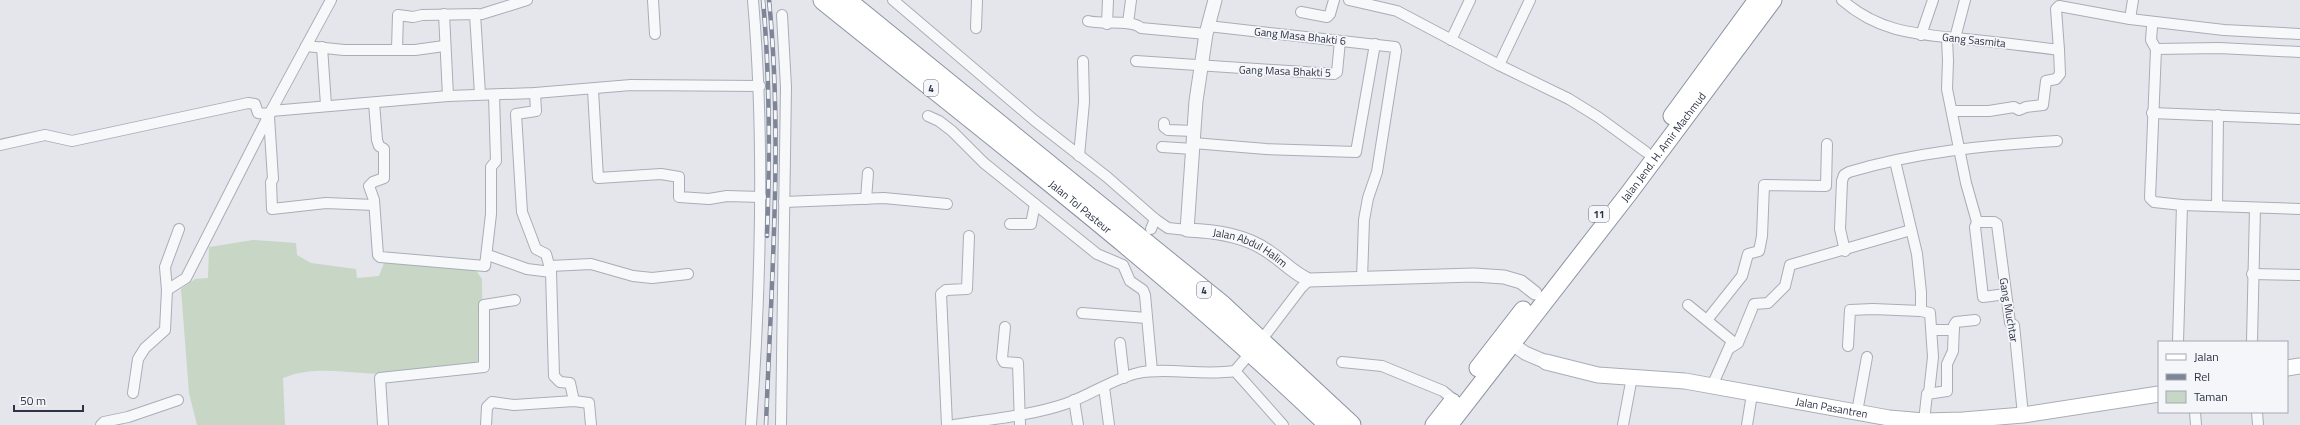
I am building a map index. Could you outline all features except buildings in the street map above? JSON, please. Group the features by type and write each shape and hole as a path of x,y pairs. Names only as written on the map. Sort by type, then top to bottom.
{"highway":[{"name":"Jalan Tol Pasteur","path":"823,0 1222,305 1351,425"},
{"name":"Jalan Tol Pasteur","path":"846,0 1045,169 1215,319 1329,425"},
{"name":"Jalan Jend. H. Amir Machmud","path":"1434,425 1449,396 1535,294 1759,4"},
{"name":"Jalan Jend. H. Amir Machmud","path":"1449,425 1511,343 1629,193 1759,4"}],"main road":[{"name":"Jalan Pasantren","path":"1546,362 1598,375 1660,378 1712,386 1857,412 1888,421 1964,423 2158,394"},
{"path":"2288,368 2300,366"}],"street":[{"path":"167,290 186,278 330,0"},
{"path":"397,49 398,15 413,17 444,14 475,14 511,6 527,0"},
{"path":"653,0 655,34"},
{"path":"751,425 757,340 761,197 760,86 754,0"},
{"path":"893,0 1034,120 1155,219 1168,228 1187,230 1193,141 1201,66 1207,30 1215,0"},
{"path":"976,28 977,0"},
{"path":"1107,24 1108,0"},
{"path":"1128,23 1131,0"},
{"path":"1301,12 1327,17 1330,14 1334,0"},
{"path":"1349,0 1397,11 1499,65 1569,99 1598,117 1646,152"},
{"path":"1451,40 1470,0"},
{"path":"1499,65 1530,0"},
{"name":"Gang Sasmita","path":"1842,0 1853,10 1890,29 1921,35 2060,50"},
{"path":"1921,35 1933,0"},
{"path":"1965,0 1951,38 1946,89 1977,222 1976,227 1984,297 2006,294"},
{"path":"2130,19 2133,0"},
{"path":"1952,111 1989,111 2014,107 2020,110 2026,107 2043,105 2046,81 2056,79 2060,74 2060,50 2056,10 2059,6 2068,3 2130,19 2224,30 2300,34"},
{"path":"444,14 444,46 448,96"},
{"path":"475,14 480,94"},
{"path":"782,15 786,87 782,425"},
{"name":"Gang Masa Bhakti 6","path":"1088,21 1107,24 1128,23 1137,25 1141,28 1207,30 1392,45 1396,51 1390,95 1377,172 1368,198 1364,220 1362,279"},
{"path":"2152,27 2152,40 2156,49 2152,113 2150,198 2154,202 2182,205 2300,209"},
{"path":"2223,48 2224,30"},
{"name":"Gang Masa Bhakti 5","path":"1201,66 1334,74 1337,72 1340,41"},
{"path":"1162,147 1193,141 1266,149 1356,152 1376,44"},
{"path":"306,46 344,50 444,46"},
{"path":"322,47 326,105"},
{"path":"2156,49 2223,48 2300,52"},
{"path":"1136,61 1201,66"},
{"path":"1079,156 1084,102 1083,62"},
{"path":"0,145 45,135 72,141 248,103 255,104 258,113 270,114 326,105 374,103 480,94 494,95 593,90 631,85 760,86"},
{"path":"593,90 598,178 628,175 675,176 679,178 679,197 709,199 727,196 761,197"},
{"path":"535,93 536,111 516,114 522,212 536,249 545,253 551,269 554,376 557,381 571,384 574,401"},
{"path":"374,103 377,140 379,146 384,149 385,169 384,178 369,185 374,205 376,252 380,257 486,266 491,214 491,167 496,161 494,95"},
{"path":"2152,113 2300,119"},
{"path":"270,114 273,179 271,182 272,209 326,203 374,205"},
{"path":"2217,206 2218,115"},
{"path":"928,116 939,121 984,163 1098,254 1125,262 1130,281 1142,290 1145,295 1152,371"},
{"path":"1164,123 1164,127 1168,130 1193,141"},
{"path":"1845,251 1840,229 1842,181 1844,175 1895,161 1959,149 2057,141"},
{"path":"1707,320 1742,276 1748,254 1759,251 1762,236 1764,184 1826,186 1827,144"},
{"path":"1895,161 1920,277 1921,311"},
{"path":"866,199 868,173"},
{"path":"784,202 896,199 947,204"},
{"path":"1010,224 1031,224 1035,204"},
{"path":"2178,341 2182,205"},
{"path":"2252,341 2252,274 2255,208"},
{"path":"1151,229 1155,219"},
{"name":"Gang Muchtar","path":"1977,222 1994,222 1997,224 2010,323 2014,325 2023,415"},
{"path":"133,393 138,359 145,348 165,330 167,290 165,267 179,229"},
{"name":"Jalan Abdul Halim","path":"1187,230 1217,232 1249,241 1268,250 1300,276 1309,280"},
{"path":"1730,348 1738,343 1754,304 1768,303 1785,286 1790,265 1845,251 1911,230"},
{"path":"947,425 941,294 946,290 967,289 969,236"},
{"path":"488,255 527,269 551,269 591,264 632,276 652,278 688,274"},
{"path":"2252,274 2300,275"},
{"path":"1266,334 1301,288 1309,280 1474,275 1504,276 1521,282 1535,294"},
{"path":"383,425 380,378 484,367 484,305 515,300"},
{"path":"1688,305 1732,339 1730,348 1712,386"},
{"path":"1848,346 1850,310 1873,309 1921,311 1930,313 1933,357 1924,421"},
{"path":"1082,313 1147,318"},
{"path":"1929,393 1947,391 1947,364 1953,351 1956,322 1975,320"},
{"path":"1005,327 1002,358 1004,362 1018,363 1018,414 1020,425"},
{"path":"1932,330 1954,330"},
{"path":"1120,343 1124,378"},
{"name":"Jalan Pasantren","path":"1511,343 1525,353 1546,362"},
{"path":"1857,412 1867,357"},
{"path":"954,425 1040,410 1074,400 1124,378 1152,371 1198,374 1235,371 1246,358"},
{"path":"1342,362 1382,366 1449,396"},
{"path":"1235,371 1283,425"},
{"path":"1623,425 1632,377"},
{"path":"1104,387 1109,425"},
{"path":"1747,425 1752,394"},
{"path":"101,425 104,422 128,417 178,400"},
{"path":"1074,400 1078,425"},
{"path":"486,425 487,407 492,402 514,404 574,401 589,402 591,425"},
{"path":"2195,413 2196,425"},
{"path":"2257,413 2258,425"}],"green space":[{"path":"253,240 296,243 297,255 311,263 356,269 357,278 379,276 384,263 473,266 482,279 483,357 475,363 404,373 380,374 319,371 295,374 283,378 285,425 197,425 189,393 181,289 195,279 208,278 209,247"}],"railway":[{"path":"763,0 769,118 767,236"},
{"path":"766,425 776,159 773,53 769,0"}]}
